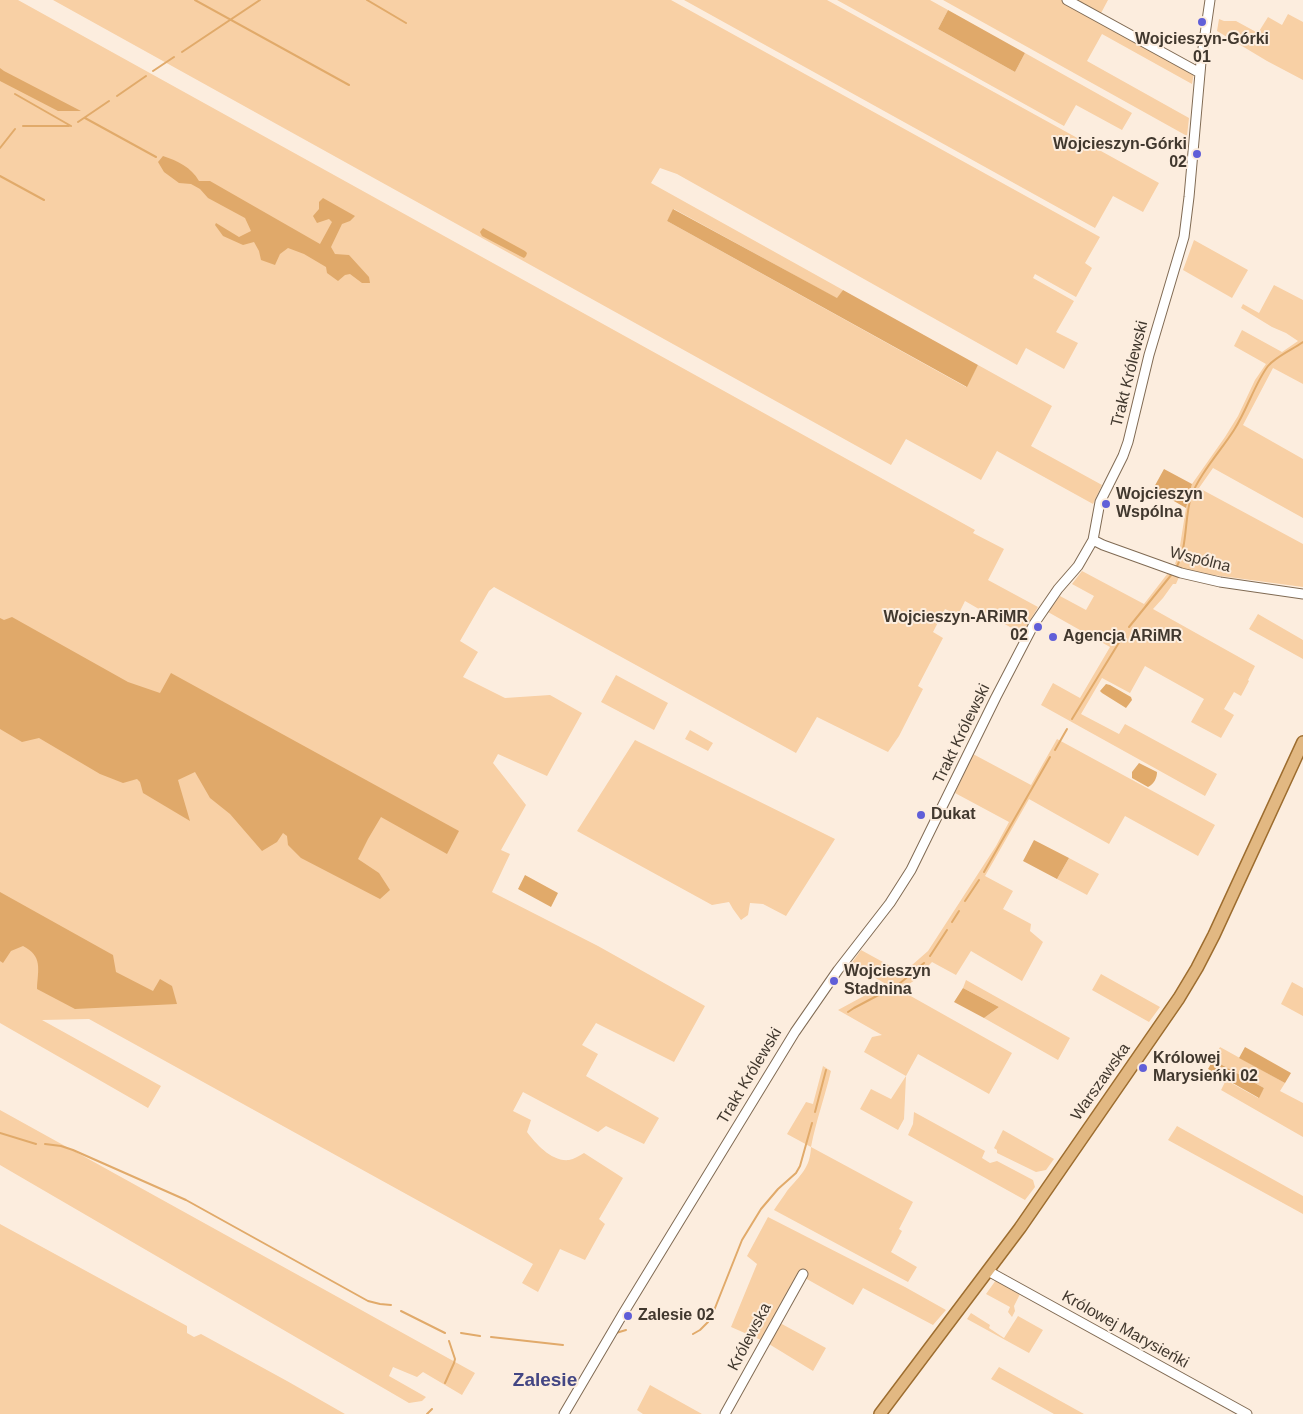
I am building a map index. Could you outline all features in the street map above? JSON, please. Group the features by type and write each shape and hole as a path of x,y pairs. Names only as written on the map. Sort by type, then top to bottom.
{"main road":[{"name":"Warszawska","path":"880,1414 988,1271 1182,994 1213,936 1303,742"}],"street":[{"path":"1067,0 1200,73"},
{"name":"Trakt Królewski","path":"564,1414 795,1032 838,970 890,903 911,870 1034,624 1058,589 1078,566 1093,540 1100,502 1128,442 1149,356 1184,237 1200,73 1210,0"},
{"name":"Wspólna","path":"1093,540 1181,573 1220,582 1303,594"},
{"name":"Królowej Marysieńki","path":"988,1271 1247,1414"},
{"name":"Królewska","path":"725,1414 803,1274"}],"shaded area":[{"path":"0,0 18,0 975,530 973,533 1004,549 988,580 1038,607 1022,634 965,601 958,615 945,609 933,632 943,638 918,686 923,689 899,736 888,752 817,717 796,753 494,587 489,591 460,641 478,652 463,677 505,698 550,695 582,713 547,776 498,754 493,763 526,805 501,850 510,854 492,892 598,946 705,1006 674,1062 596,1023 582,1045 598,1054 586,1076 659,1118 644,1144 606,1126 598,1132 523,1092 513,1111 531,1120 527,1132 545,1151 563,1160 571,1160 584,1153 623,1178 599,1219 605,1224 585,1260 560,1249 538,1292 522,1283 533,1264 89,1019 42,1020 161,1086 148,1108 0,1023"},
{"path":"53,0 671,0 1100,237 1085,263 1092,268 1076,297 1035,274 1033,278 1074,301 1056,332 1078,343 1064,369 1026,348 1017,365 677,174 660,168 651,183 843,290 838,299 674,209 667,221 966,387 978,365 1052,406 1031,446 1102,485 1093,504 997,451 981,480 906,439 891,465"},
{"path":"684,0 827,0 1159,183 1143,212 1113,196 1095,228"},
{"path":"837,0 930,0 948,10 938,29 1015,72 1025,53 1132,113 1122,130 1076,105 1064,126"},
{"path":"943,0 1108,0 1100,15 1195,67 1192,84 1102,34 1087,61 1189,118 1187,136"},
{"path":"948,10 1025,53 1015,72 938,29"},
{"path":"1288,14 1303,22 1303,80 1217,31 1219,19 1236,21 1258,33 1268,17 1282,25"},
{"path":"0,68 81,111 58,111 0,81"},
{"path":"163,156 184,165 199,181 210,181 320,244 332,222 329,219 317,223 313,216 319,209 319,202 323,198 355,216 350,221 342,224 331,247 335,254 349,255 369,277 370,283 362,283 350,274 345,275 338,281 327,273 326,267 304,254 288,248 280,254 275,265 261,260 254,242 243,245 223,236 215,225 216,223 239,237 251,231 245,218 208,198 200,189 191,184 179,183 164,172 158,162"},
{"path":"673,209 837,298 843,290 978,365 967,387 667,221"},
{"path":"483,228 525,251 527,253 526,256 524,258 482,236 480,232"},
{"path":"1194,240 1248,270 1232,298 1183,270"},
{"path":"1274,285 1303,300 1303,384 1273,368 1243,425 1303,459 1303,518 1213,468 1199,488 1303,544 1303,587 1206,574 1182,569 1175,564 1192,484 1238,416 1255,380 1266,364 1234,346 1242,330 1282,352 1298,341 1241,308 1243,304 1259,313"},
{"path":"1164,469 1192,484 1186,508 1153,489"},
{"path":"1082,571 1144,604 1168,573 1179,577 1176,584 1173,584 1153,609 1255,666 1241,696 1234,692 1224,709 1234,715 1221,738 1191,722 1204,699 1145,666 1130,693 1102,678 1081,714 1119,734 1125,724 1217,774 1205,796 1041,705 1053,683 1080,698 1110,647 1048,612 1060,596 1086,610 1094,596 1072,584"},
{"path":"1258,614 1303,640 1303,659 1249,629"},
{"path":"12,617 128,682 160,693 171,673 459,831 447,854 381,817 358,859 379,873 390,890 380,899 301,858 288,845 287,836 283,833 277,842 262,851 230,814 210,798 195,772 178,780 190,821 143,793 140,782 137,779 123,783 100,774 39,738 22,742 0,729 0,618 4,620"},
{"path":"616,675 668,703 654,730 601,702"},
{"path":"1106,684 1131,697 1132,700 1126,708 1100,691"},
{"path":"690,730 713,743 708,751 685,739"},
{"path":"1057,739 1215,825 1198,856 1125,816 1109,844 1029,799 985,876 1013,891 1003,909 1031,924 1030,931 1043,942 1022,981 971,951 956,975 932,962 915,980 900,990 1012,1053 989,1094 918,1054 906,1076 864,1052 872,1037 882,1035 838,1010 886,984 851,964 861,950 903,973 928,951 996,846 1009,822 955,793 973,754 1031,785"},
{"path":"635,740 835,839 786,916 763,904 750,903 748,915 741,920 729,902 712,905 577,831"},
{"path":"1139,763 1157,772 1155,781 1148,787 1132,778 1132,772"},
{"path":"1034,840 1069,858 1057,879 1023,861"},
{"path":"1069,858 1099,874 1087,895 1057,879"},
{"path":"525,875 558,893 551,907 518,889"},
{"path":"0,892 113,955 116,972 153,991 160,979 172,986 177,1004 75,1009 37,989 38,964 34,954 29,950 23,946 11,951 3,963 0,961"},
{"path":"1101,974 1160,1007 1149,1022 1092,990"},
{"path":"966,980 1070,1038 1058,1060 984,1018 999,1007 963,988"},
{"path":"1292,982 1303,988 1303,1016 1281,1004"},
{"path":"963,988 999,1007 984,1018 954,1002"},
{"path":"1220,1047 1285,1083 1280,1091 1303,1103 1303,1137 1221,1090 1226,1080 1258,1098 1264,1088 1213,1060"},
{"path":"1245,1047 1291,1073 1285,1083 1239,1058"},
{"path":"1213,1060 1264,1088 1259,1098 1208,1069"},
{"path":"823,1066 831,1071 811,1147 787,1134 806,1102 813,1104"},
{"path":"906,1076 904,1119 898,1130 860,1109 871,1089 891,1099"},
{"path":"0,1110 475,1373 462,1395 423,1372 417,1377 393,1367 389,1376 426,1397 422,1401 409,1403 0,1165"},
{"path":"914,1112 985,1151 982,1158 990,1163 997,1161 1033,1180 1035,1187 1025,1200 908,1135 913,1124"},
{"path":"1177,1126 1303,1196 1303,1214 1168,1140"},
{"path":"1003,1130 1054,1159 1046,1170 1036,1172 997,1153 997,1150 994,1148"},
{"path":"811,1147 913,1202 899,1229 902,1231 891,1252 917,1267 908,1282 774,1210 809,1161"},
{"path":"768,1217 946,1310 933,1325 863,1288 853,1305 805,1278 761,1340 731,1327 757,1264 747,1256"},
{"path":"0,1224 187,1326 187,1333 194,1337 201,1334 345,1414 0,1414"},
{"path":"996,1280 1020,1294 1014,1306 1015,1311 1012,1317 1008,1312 1010,1307 986,1294"},
{"path":"971,1313 990,1325 989,1328 1004,1338 1018,1316 1043,1330 1029,1353 967,1319"},
{"path":"780,1323 826,1348 813,1371 769,1344"},
{"path":"999,1367 1084,1414 1054,1414 991,1379"},
{"path":"650,1385 702,1414 643,1414 637,1410"}],"waterway":[{"path":"195,0 349,85"},
{"path":"182,52 260,0"},
{"path":"367,0 406,23"},
{"path":"153,71 174,57"},
{"path":"117,96 146,76"},
{"path":"15,94 71,126"},
{"path":"78,122 109,101"},
{"path":"85,118 156,157"},
{"path":"23,126 69,126"},
{"path":"0,148 15,129"},
{"path":"0,176 44,200"},
{"path":"1176,568 1184,542 1191,497 1199,480 1234,430 1268,366 1303,342"},
{"path":"1129,627 1172,574"},
{"path":"1072,719 1123,636"},
{"path":"1055,750 1067,729"},
{"path":"984,872 1050,757"},
{"path":"965,901 979,880"},
{"path":"952,922 959,911"},
{"path":"930,956 947,930"},
{"path":"899,984 924,963"},
{"path":"848,1012 888,990"},
{"path":"815,1112 826,1070"},
{"path":"693,1334 708,1322 742,1240 761,1209 778,1189 796,1173 800,1166 812,1123"},
{"path":"0,1133 36,1144"},
{"path":"45,1144 73,1150 186,1200 368,1301 391,1305"},
{"path":"401,1311 445,1333"},
{"path":"616,1333 626,1330"},
{"path":"461,1333 480,1336"},
{"path":"491,1337 563,1345"},
{"path":"445,1383 455,1359 449,1341"},
{"path":"427,1414 432,1409"}],"place":[{"name":"Wojcieszyn-Górki 01","path":"1202,22"},
{"name":"Wojcieszyn-Górki 02","path":"1197,154"},
{"name":"Wojcieszyn Wspólna","path":"1106,504"},
{"name":"Wojcieszyn-ARiMR 02","path":"1038,627"},
{"name":"Agencja ARiMR","path":"1053,637"},
{"name":"Dukat","path":"921,815"},
{"name":"Wojcieszyn Stadnina","path":"834,981"},
{"name":"Królowej Marysieńki 02","path":"1143,1068"},
{"name":"Zalesie 02","path":"628,1316"}],"district":[{"name":"Zalesie","path":"545,1381"}]}
